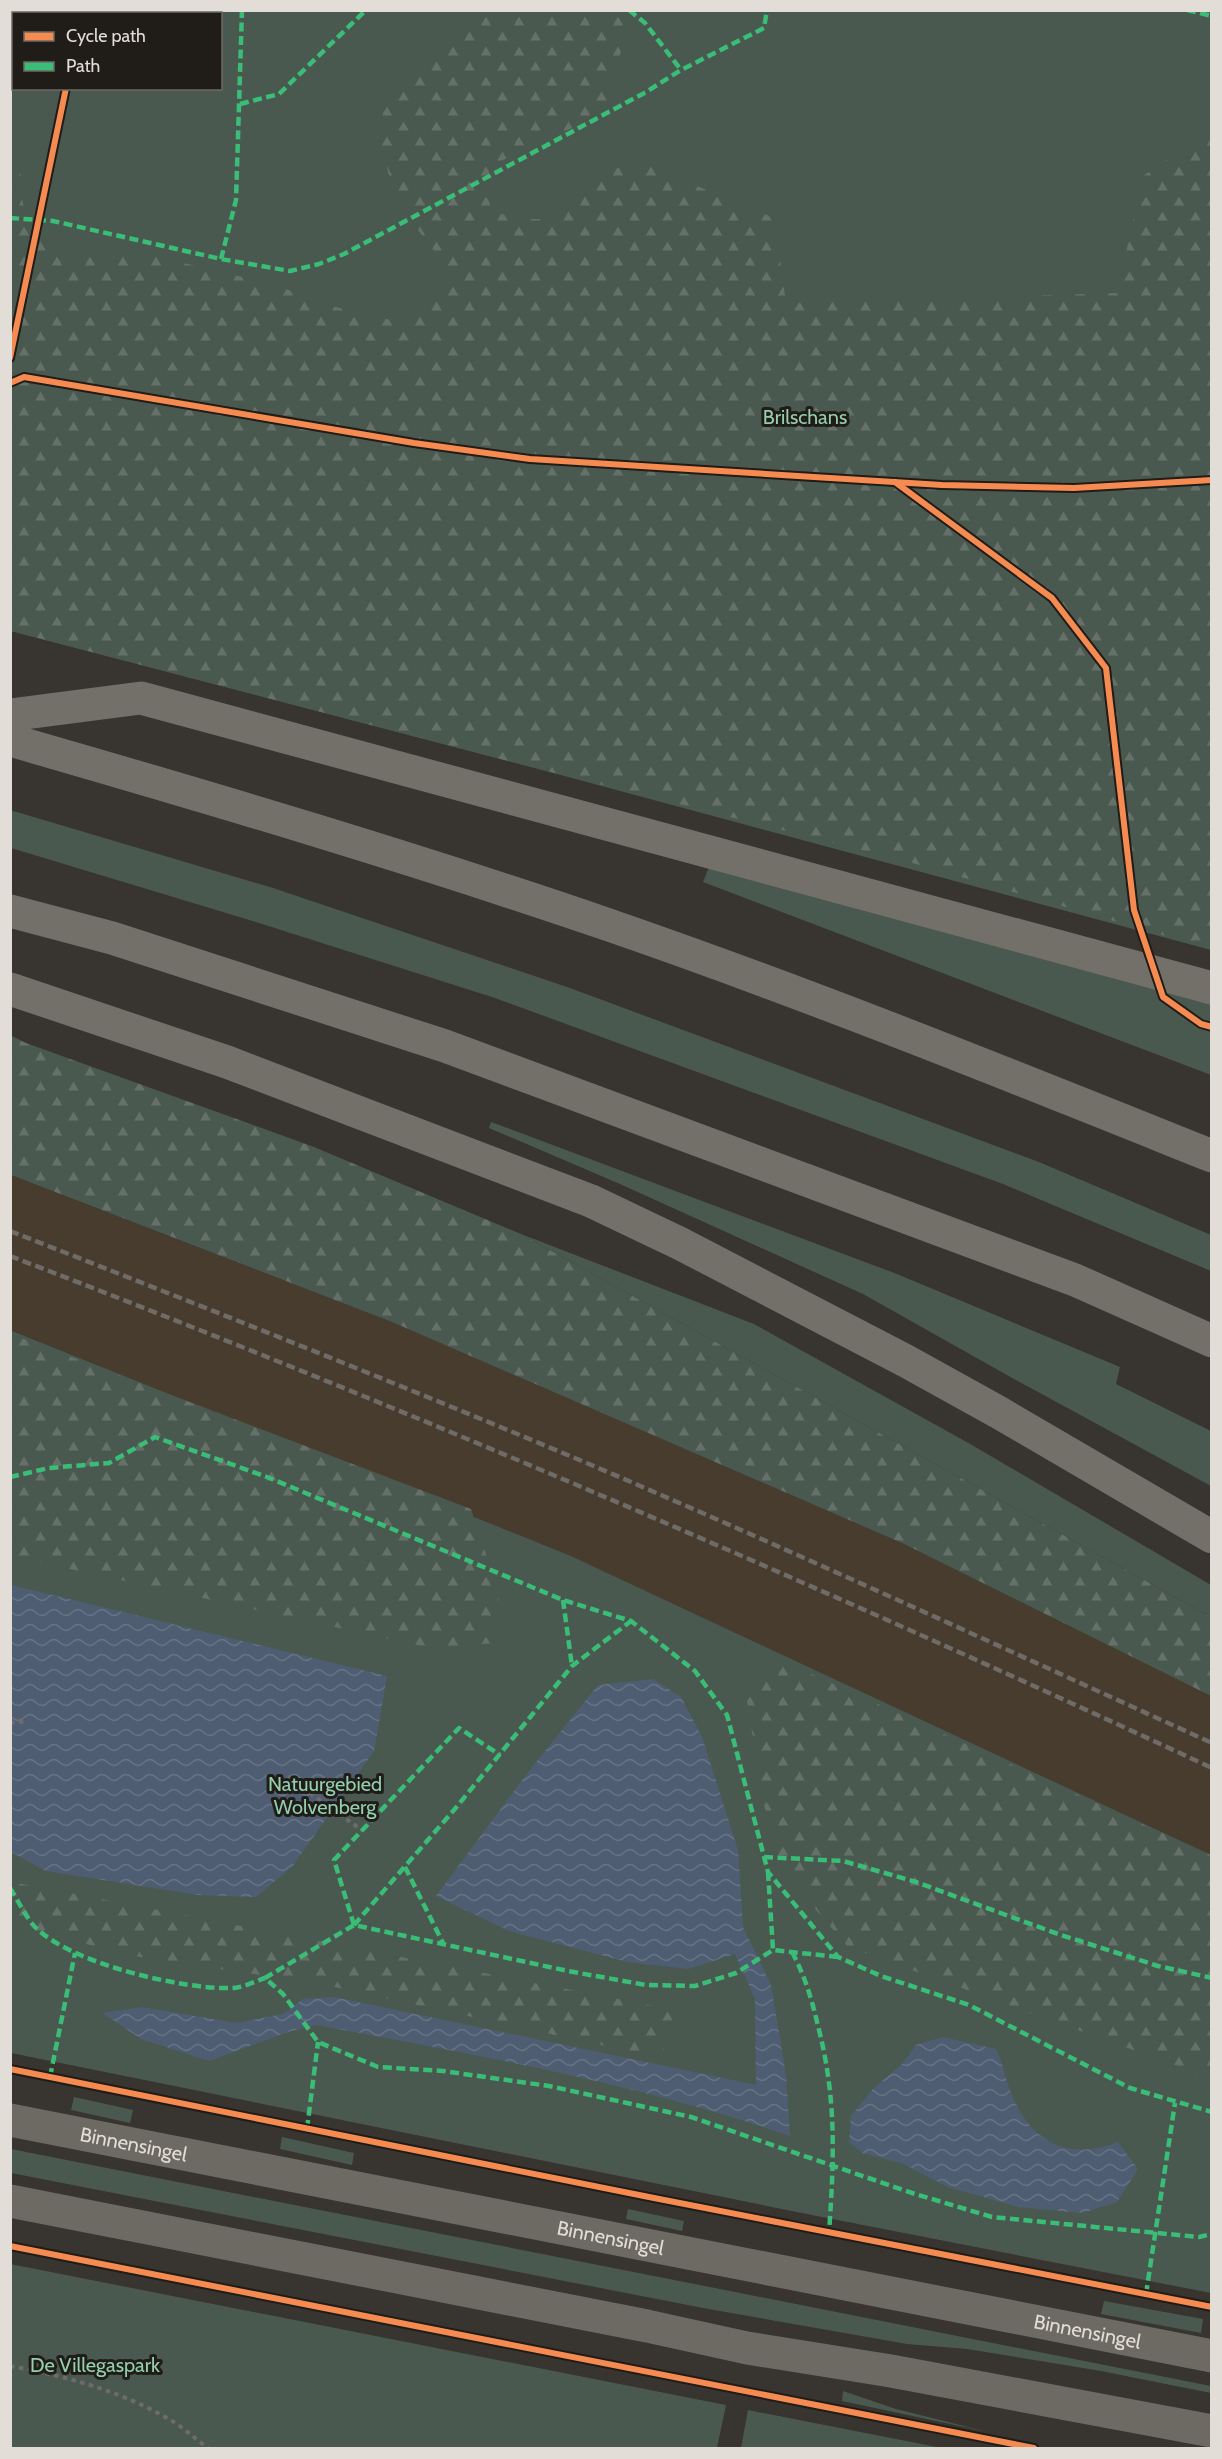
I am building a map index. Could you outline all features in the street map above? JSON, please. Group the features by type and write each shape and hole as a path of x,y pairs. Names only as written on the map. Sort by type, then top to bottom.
{"highway":[{"path":"10,716 141,698 1212,988"},
{"path":"10,740 239,806 493,886 611,926 918,1038 1212,1156"},
{"path":"10,911 112,938 445,1046 1075,1280 1212,1341"},
{"path":"10,989 249,1070 591,1201 679,1242 906,1361 1212,1537"}],"main road":[{"name":"Binnensingel","path":"10,2120 1212,2356"},
{"path":"10,2200 747,2348 891,2371 1212,2431"}],"path":[{"path":"15,335 14,323 20,313"},
{"path":"10,1724 28,1721"},
{"path":"288,1777 363,1832"},
{"path":"10,2366 59,2375 119,2394 169,2419 208,2448"}],"shaded area":[{"path":"10,1175 392,1322 902,1543 1211,1696 1211,1855 571,1556 11,1330"}],"green space":[{"name":"Brilschans","path":"10,11 1211,11 1211,950 531,767 11,631"},
{"name":"Brilschans","path":"477,11 638,11 625,36 607,102 579,125 514,154 489,168 490,210 518,219 555,219 616,168 644,164 774,218 786,303 1117,293 1143,176 1196,140 1211,138 1211,949 909,862 531,767 11,631 11,127 20,164 21,192 27,225 76,256 129,250 276,285 327,305 408,324 446,287 437,255 396,201 382,150 383,99"},
{"path":"10,810 273,888 570,988 1039,1162 1211,1235 1211,1271 1003,1184 495,998 11,848"},
{"path":"709,867 1211,1001 1211,1075 703,882"},
{"path":"10,1035 26,1043 314,1147 521,1234 1211,1617 1211,1696 902,1543 392,1322 11,1175"},
{"path":"491,1122 897,1274 1120,1367 1116,1384 1211,1431 1211,1486 863,1294 620,1184 489,1128"},
{"path":"521,1234 754,1324 972,1445 1211,1585 1211,1617"},
{"name":"Natuurgebied Wolvenberg","path":"10,1330 571,1556 1211,1855 1211,2293 11,2053"},
{"path":"11,1334 471,1509 499,1593 496,1643 431,1648 11,1556"},
{"path":"787,1663 1211,1855 1211,2078 848,1947 780,1868 763,1801 745,1688"},
{"path":"11,1882 675,2010 661,2058 321,1984 140,1957 11,1926"},
{"path":"74,2097 133,2110 130,2123 71,2110"},
{"path":"282,2137 354,2153 352,2165 280,2149"},
{"path":"11,2149 1211,2386 1211,2393 1101,2371 967,2349 907,2344 703,2308 11,2173"},
{"path":"628,2209 684,2221 682,2231 626,2219"},
{"name":"De Villegaspark","path":"10,2264 726,2405 717,2448 11,2448"},
{"path":"1104,2301 1203,2319 1201,2333 1101,2314"},
{"path":"843,2391 896,2409 988,2432 842,2401"},
{"path":"748,2410 942,2448 741,2448"}],"water":[{"path":"11,1585 387,1676 374,1751 292,1867 256,1897 199,1895 46,1871 11,1852"},
{"path":"653,1679 681,1697 702,1737 738,1850 743,1927 771,1985 786,2075 790,2136 732,2117 615,2085 496,2059 317,2025 291,2031 209,2061 141,2039 103,2013 142,2007 236,2023 283,2014 303,1999 334,1997 756,2085 755,1999 735,1954 688,1969 627,1962 509,1931 436,1896 526,1775 598,1685"},
{"path":"943,2037 996,2049 1019,2110 1040,2135 1053,2143 1083,2150 1100,2148 1118,2142 1138,2169 1117,2202 1082,2213 1019,2207 948,2187 901,2163 862,2153 849,2142 851,2116 872,2090 903,2063 916,2045"}],"railway":[{"path":"10,1231 373,1375 589,1464 1212,1743"},
{"path":"10,1256 314,1376 616,1502 915,1632 1212,1768"}],"marked path":[{"path":"221,259 236,200 242,10"},
{"path":"240,104 279,94 366,10"},
{"path":"629,10 645,23 681,70"},
{"path":"10,218 53,221 221,259 290,271 319,264 344,254 646,92 681,70 764,28 767,10"},
{"path":"1187,10 1212,16"},
{"path":"10,1477 49,1468 109,1463 155,1437 267,1477 563,1600 631,1621 695,1671 727,1715 768,1872 838,1957 881,1976 969,2005 1130,2088 1212,2112"},
{"path":"563,1600 572,1666"},
{"path":"354,1925 454,1810 572,1666 631,1621"},
{"path":"354,1925 334,1860 459,1728 500,1755"},
{"path":"764,1857 843,1861 916,1882 1058,1934 1158,1966 1212,1978"},
{"path":"405,1867 443,1943"},
{"path":"768,1872 773,1950"},
{"path":"10,1888 35,1927 52,1940 101,1963 187,1985 234,1988 265,1978"},
{"path":"838,1957 773,1950 736,1973 695,1986 646,1985 568,1971 354,1925 265,1978 283,1994 318,2042 378,2067 443,2071 549,2086 691,2117 912,2193 992,2217 1199,2237 1212,2234"},
{"path":"792,1952 811,1997 828,2079 833,2154 829,2233"},
{"path":"50,2077 75,1953"},
{"path":"307,2129 318,2042"},
{"path":"1146,2294 1175,2103"}],"cycle path":[{"path":"10,358 66,90"},
{"path":"10,383 24,377 414,443 530,459 942,485 1074,488 1212,480"},
{"path":"895,482 1052,598 1106,668 1134,910 1163,997 1201,1024 1212,1027"},
{"path":"10,2069 1212,2307"},
{"path":"10,2246 1034,2448"}]}
